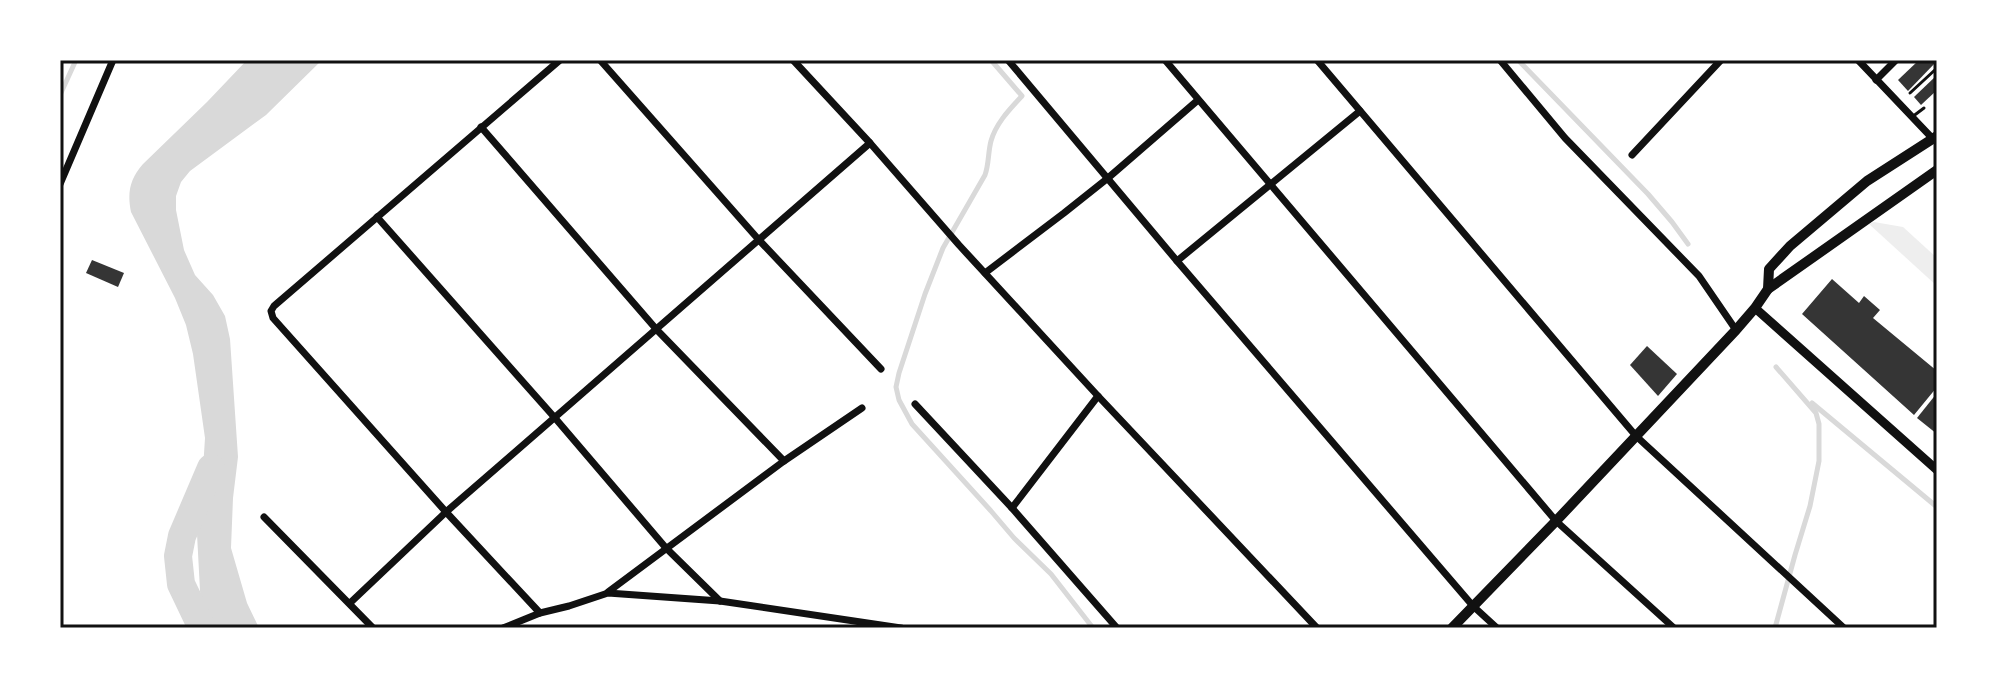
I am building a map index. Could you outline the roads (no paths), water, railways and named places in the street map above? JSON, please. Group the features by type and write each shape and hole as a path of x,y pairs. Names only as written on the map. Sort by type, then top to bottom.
{"main road":[{"path":"1768,289 1769,269 1790,246 1867,181 1935,137"},
{"path":"1452,628 1746,319 1768,289 1937,170"}],"street":[{"path":"60,184 113,60"},
{"path":"540,613 273,318 271,311 560,60"},
{"path":"600,60 759,240 881,369"},
{"path":"793,60 1098,396 1317,628"},
{"path":"1008,60 1473,606 1497,628"},
{"path":"1165,60 1556,521 1674,628"},
{"path":"1317,60 1636,436 1844,628"},
{"path":"1500,60 1565,138 1699,276 1746,319 1937,470"},
{"path":"1632,155 1721,60"},
{"path":"1858,60 1935,137"},
{"path":"1876,80 1896,60"},
{"path":"985,273 1108,178 1198,100"},
{"path":"1177,261 1360,111"},
{"path":"481,127 657,330 784,461"},
{"path":"350,603 446,512 870,143"},
{"path":"377,217 666,548 720,601"},
{"path":"1012,508 1098,396"},
{"path":"915,404 1117,628"},
{"path":"503,628 540,613 608,593 784,461 862,408"},
{"path":"264,517 373,628"},
{"path":"608,593 720,601 901,628"}],"lane":[{"path":"1912,117 1924,108"}],"waterway":[{"path":"60,95 76,60"},
{"path":"991,60 1022,96 996,128 985,175 943,248 896,387 899,400 912,424 1014,538 1051,574 1093,628"},
{"path":"1518,60 1648,194 1688,244"},
{"path":"1775,628 1810,506 1819,461 1816,413 1776,367"},
{"path":"1812,403 1937,507"},
{"path":"202,628 181,584 178,556 182,536 211,468"}]}
